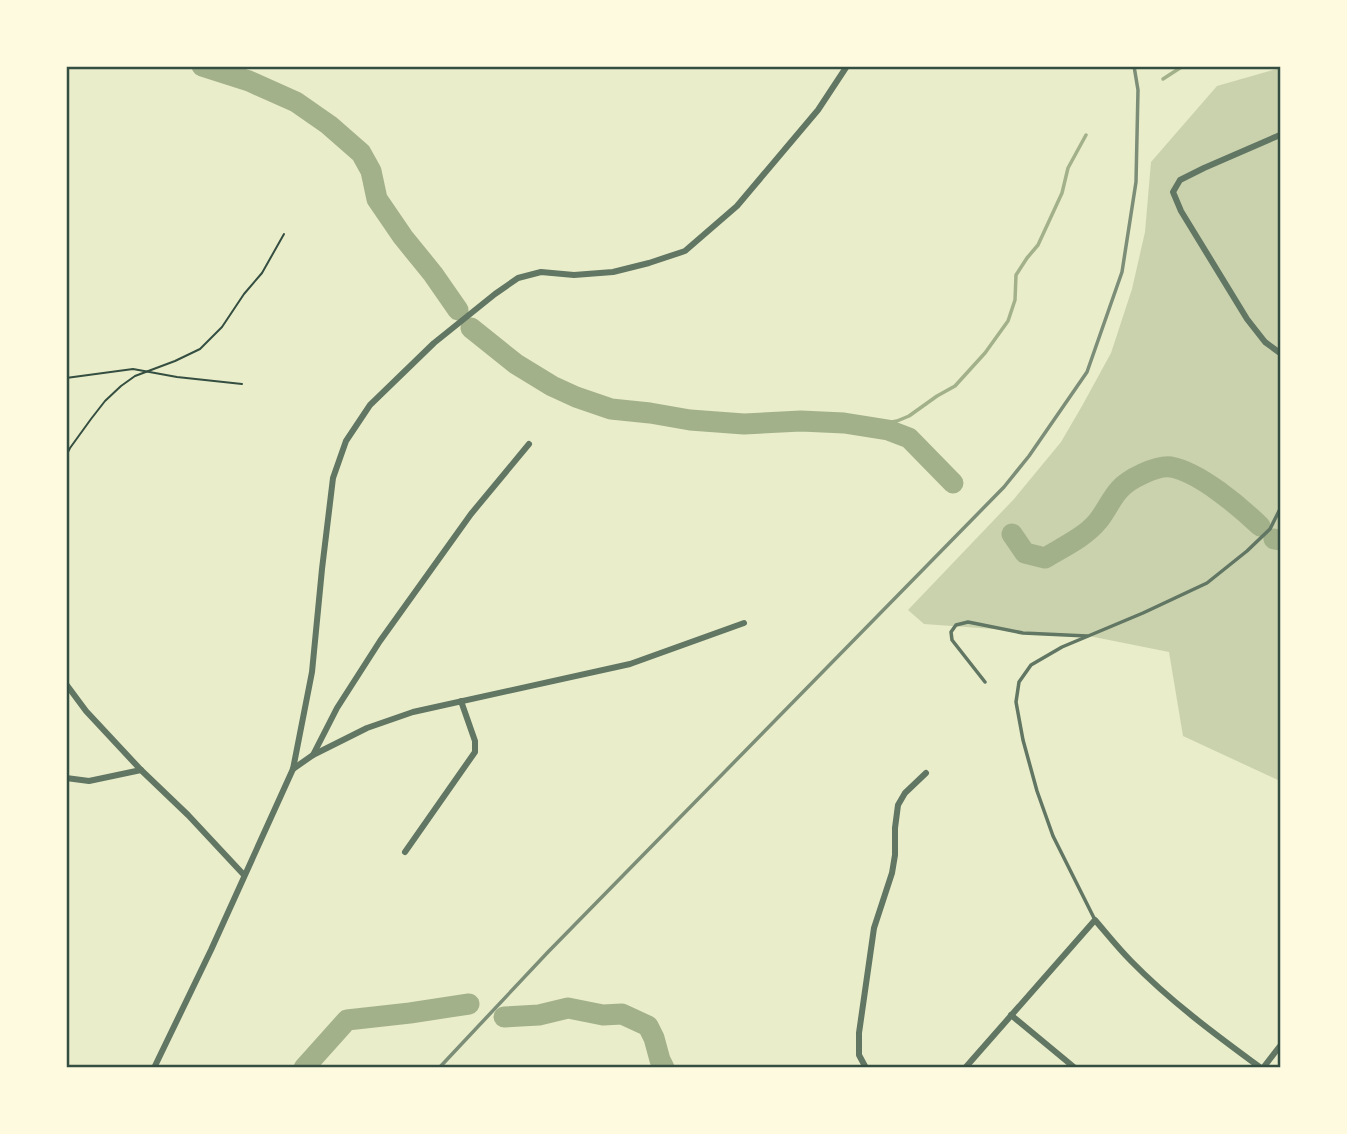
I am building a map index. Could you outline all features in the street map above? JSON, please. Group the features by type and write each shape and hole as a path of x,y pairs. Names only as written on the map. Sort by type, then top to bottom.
{"street":[{"path":"154,1068 293,769 312,672 321,569 333,478 346,441 370,405 434,343 518,278 541,272 573,275 613,272 685,251 737,206 818,110 847,66"},
{"path":"1280,135 1180,180 1172,192 1247,319 1265,342 1280,352"},
{"path":"313,755 337,708 380,641 471,514 529,444"},
{"path":"293,769 313,755 378,724 413,712 630,664 744,623"},
{"path":"66,684 86,711 141,770 244,874"},
{"path":"405,852 475,752 475,741 461,701"},
{"path":"66,778 89,780 141,770"},
{"path":"866,1068 859,1055 859,1032 874,928 892,873 898,805 905,793 926,773"},
{"path":"965,1068 1095,920 1132,962 1209,1030 1262,1068 1280,1046"},
{"path":"1012,1014 1075,1068"}],"lane":[{"path":"1095,920 1053,836 1037,791 1016,702 1019,682 1031,665 1062,647 1207,583 1270,529 1280,509"},
{"path":"985,682 952,640 951,632 956,625 968,622 1023,633 1090,636"}],"path":[{"path":"66,456 105,401 121,386 135,376 200,349 222,327 262,273 284,234"},
{"path":"66,377 133,369 242,384"}],"green space":[{"path":"1280,68 1280,781 1183,736 1169,652 1089,636 924,624 908,610 1014,499 1061,442 1111,353 1132,289 1145,232 1151,162 1217,86"}],"waterway":[{"path":"202,66 249,81 296,102 329,125 361,153 371,171 377,199 458,310"},
{"path":"1163,79 1183,66"},
{"path":"866,427 909,416 955,386 985,353 1008,321 1015,300 1016,275 1038,245 1062,193 1068,168 1086,135"},
{"path":"471,328 516,364 552,386 611,409 690,420 744,424 801,421 844,423 888,430 909,438 953,483"},
{"path":"1012,534 1025,553 1045,558 1093,527 1116,494 1129,481 1165,467 1182,470 1206,483 1260,526"},
{"path":"1274,539 1280,540"},
{"path":"304,1068 347,1020 469,1004"},
{"path":"504,1017 539,1015 568,1008 603,1015 622,1014 648,1026 664,1068"}],"railway":[{"path":"439,1068 548,952 1004,487 1029,456 1087,372 1122,272 1136,182 1138,90 1134,66"}]}
